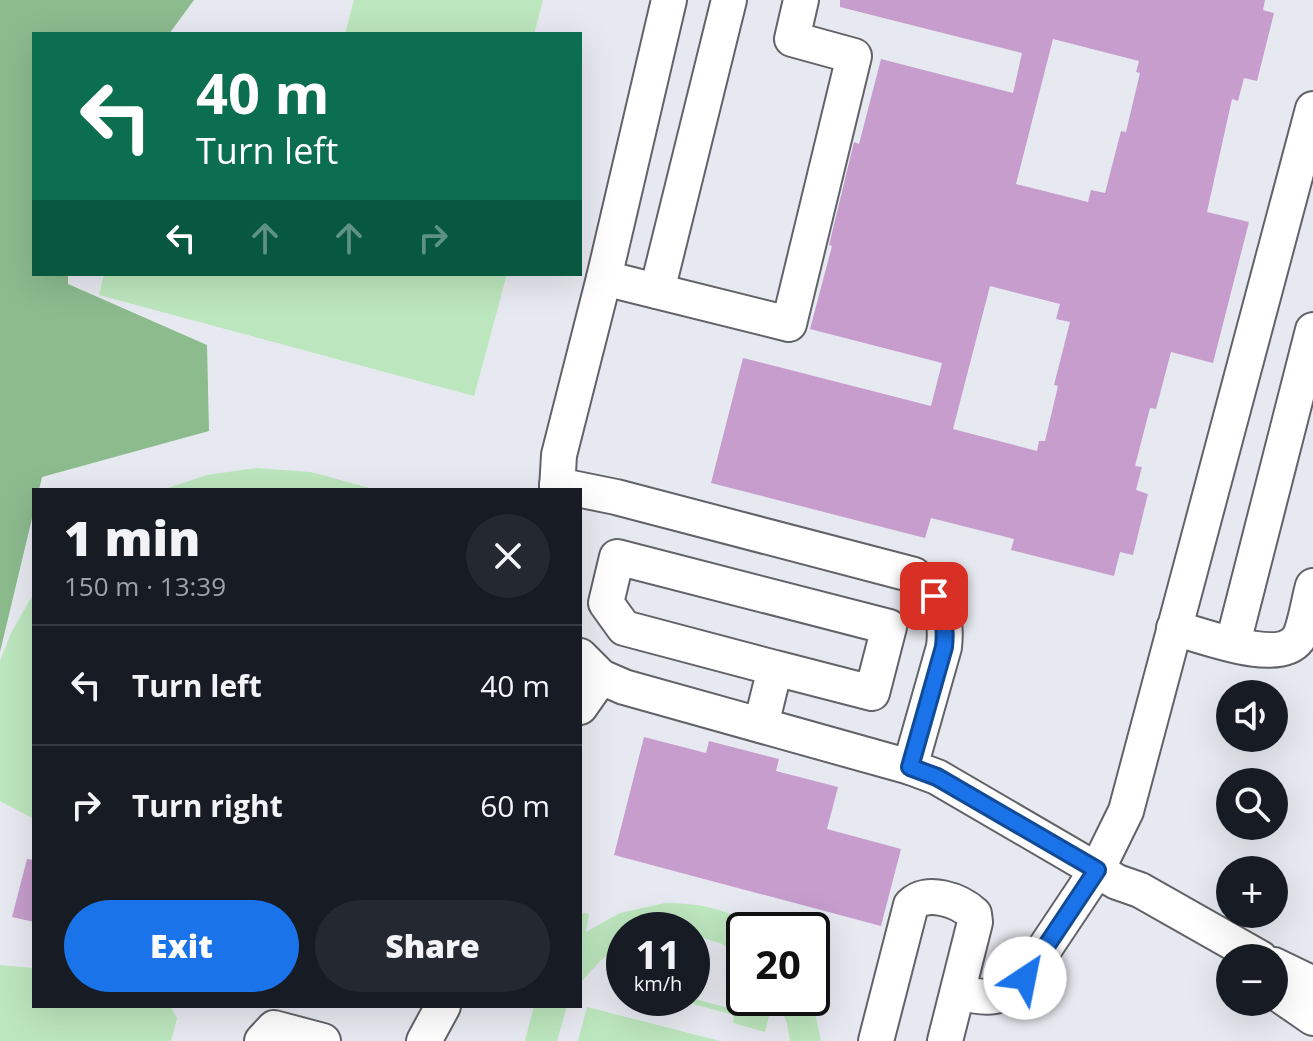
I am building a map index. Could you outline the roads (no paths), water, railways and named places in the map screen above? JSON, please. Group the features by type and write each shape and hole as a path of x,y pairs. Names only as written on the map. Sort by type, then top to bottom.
{"lane":[{"path":"557,488 559,455 669,0"},
{"path":"657,291 729,0"},
{"path":"604,278 789,324 854,56 792,39 801,0"},
{"path":"958,992 981,998 996,997 1011,991 1025,978 1107,876 1313,109"},
{"path":"1233,643 1313,330"},
{"path":"582,492 616,497 914,575 934,596 943,611 946,629 944,647 910,767"},
{"path":"617,557 889,627 872,693 775,668 624,628 606,603 617,557"},
{"path":"1174,628 1267,652 1288,648 1299,638 1313,586"},
{"path":"582,699 590,666 624,687 937,777 1107,876 1140,890 1235,944"},
{"path":"761,725 775,668"},
{"path":"1107,876 1124,900 1216,955"},
{"path":"876,1041 911,905 919,897 928,896 966,907 974,914 945,1041"},
{"path":"1288,980 1312,1006"},
{"path":"1288,997 1312,1006"},
{"path":"424,1041 442,1008"},
{"path":"262,1041 274,1028 323,1041"}]}
